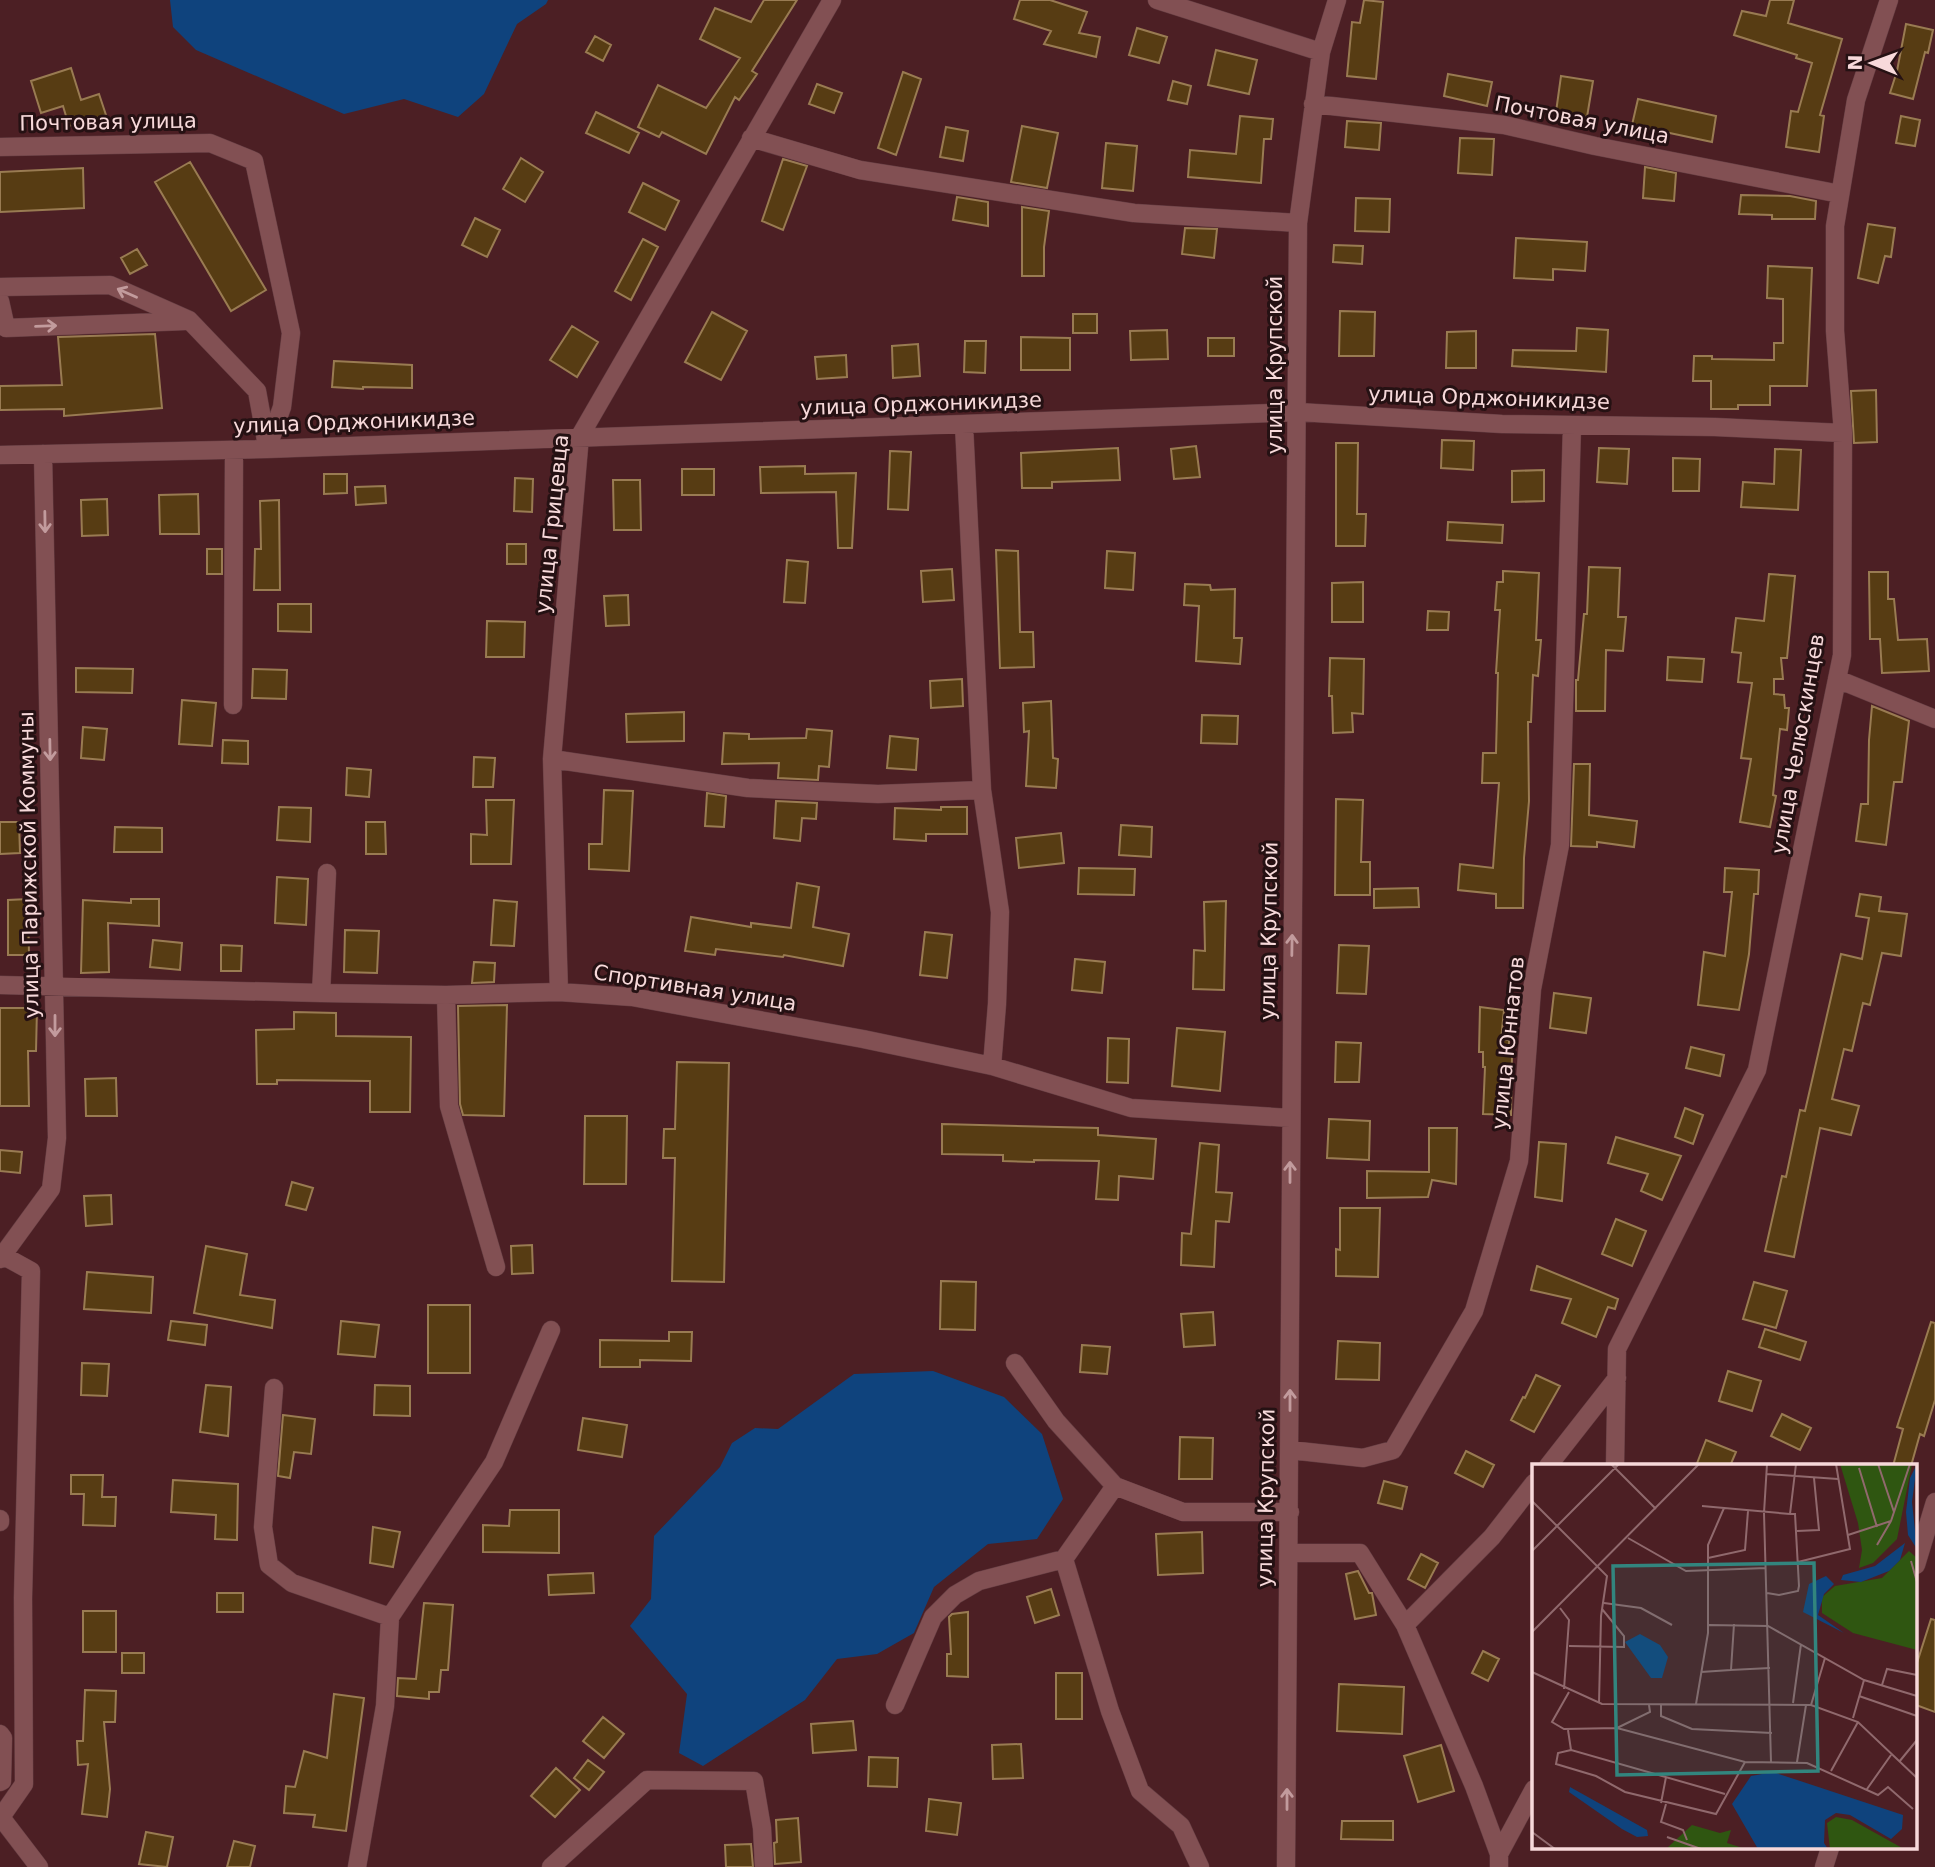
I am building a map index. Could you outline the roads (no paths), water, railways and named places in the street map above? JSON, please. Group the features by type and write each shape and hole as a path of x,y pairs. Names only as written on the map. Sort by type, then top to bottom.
{"street":[{"name":"улица Грицевца","path":"559,992 552,759 580,436 832,0"},
{"path":"1157,0 1321,52"},
{"name":"улица Крупской","path":"1286,1867 1298,223 1321,52 1337,0"},
{"name":"улица Челюскинцев","path":"1615,1464 1617,1349 1757,1070 1842,655 1843,433 1835,331 1835,226 1856,100 1889,0"},
{"name":"Почтовая улица","path":"1313,104 1504,125 1595,146 1840,194"},
{"path":"751,138 860,170 1134,213 1298,223"},
{"name":"Почтовая улица","path":"0,148 210,143 254,161 291,333 282,407 267,449"},
{"path":"0,287 110,285 189,320 257,391 267,449"},
{"path":"0,301 6,328 189,320"},
{"name":"улица Орджоникидзе","path":"0,455 267,449 1298,412 1502,424 1715,427 1843,433"},
{"path":"964,425 982,790 1000,912 992,1066"},
{"name":"улица Юннатов","path":"1290,1450 1363,1458 1393,1450 1475,1311 1519,1161 1532,989 1560,845 1572,425"},
{"path":"233,705 234,450"},
{"name":"улица Парижской Коммуны","path":"1,1257 51,1189 57,1138 43,454"},
{"path":"1837,679 1935,719"},
{"path":"552,759 748,788 878,794 982,790"},
{"path":"321,993 327,873"},
{"name":"Спортивная улица","path":"0,985 446,995 559,992 632,997 863,1039 992,1066 1131,1108 1290,1118"},
{"path":"446,995 449,1106 496,1267"},
{"path":"1,1257 32,1271 23,1598 24,1784 1,1816 39,1867"},
{"path":"357,1867 385,1706 390,1617 494,1462 551,1330"},
{"path":"1015,1363 1056,1421 1115,1486 1183,1512 1290,1513"},
{"path":"1550,1464 1616,1378"},
{"path":"274,1388 263,1527 269,1565 292,1583 390,1617"},
{"path":"895,1705 933,1617 955,1595 979,1581 1065,1559 1115,1486"},
{"path":"1405,1625 1492,1537 1532,1486"},
{"path":"1918,1558 1935,1502"},
{"path":"1289,1553 1360,1553 1405,1625 1474,1786 1499,1861"},
{"path":"1065,1559 1110,1712 1140,1791 1181,1826 1200,1867"},
{"path":"0,1734 4,1738 0,1782"},
{"path":"551,1867 647,1780 754,1781 764,1867"},
{"path":"1499,1861 1532,1792"},
{"path":"1824,1867 1829,1850"}],"water":[{"path":"170,0 548,0 517,24 484,94 458,117 404,99 344,114 196,50 173,27"},
{"path":"933,1371 1004,1397 1042,1434 1063,1499 1037,1539 988,1544 934,1587 914,1633 877,1654 837,1659 805,1700 703,1766 679,1753 687,1694 630,1626 651,1599 654,1536 720,1467 732,1443 755,1428 778,1429 854,1374"}]}
